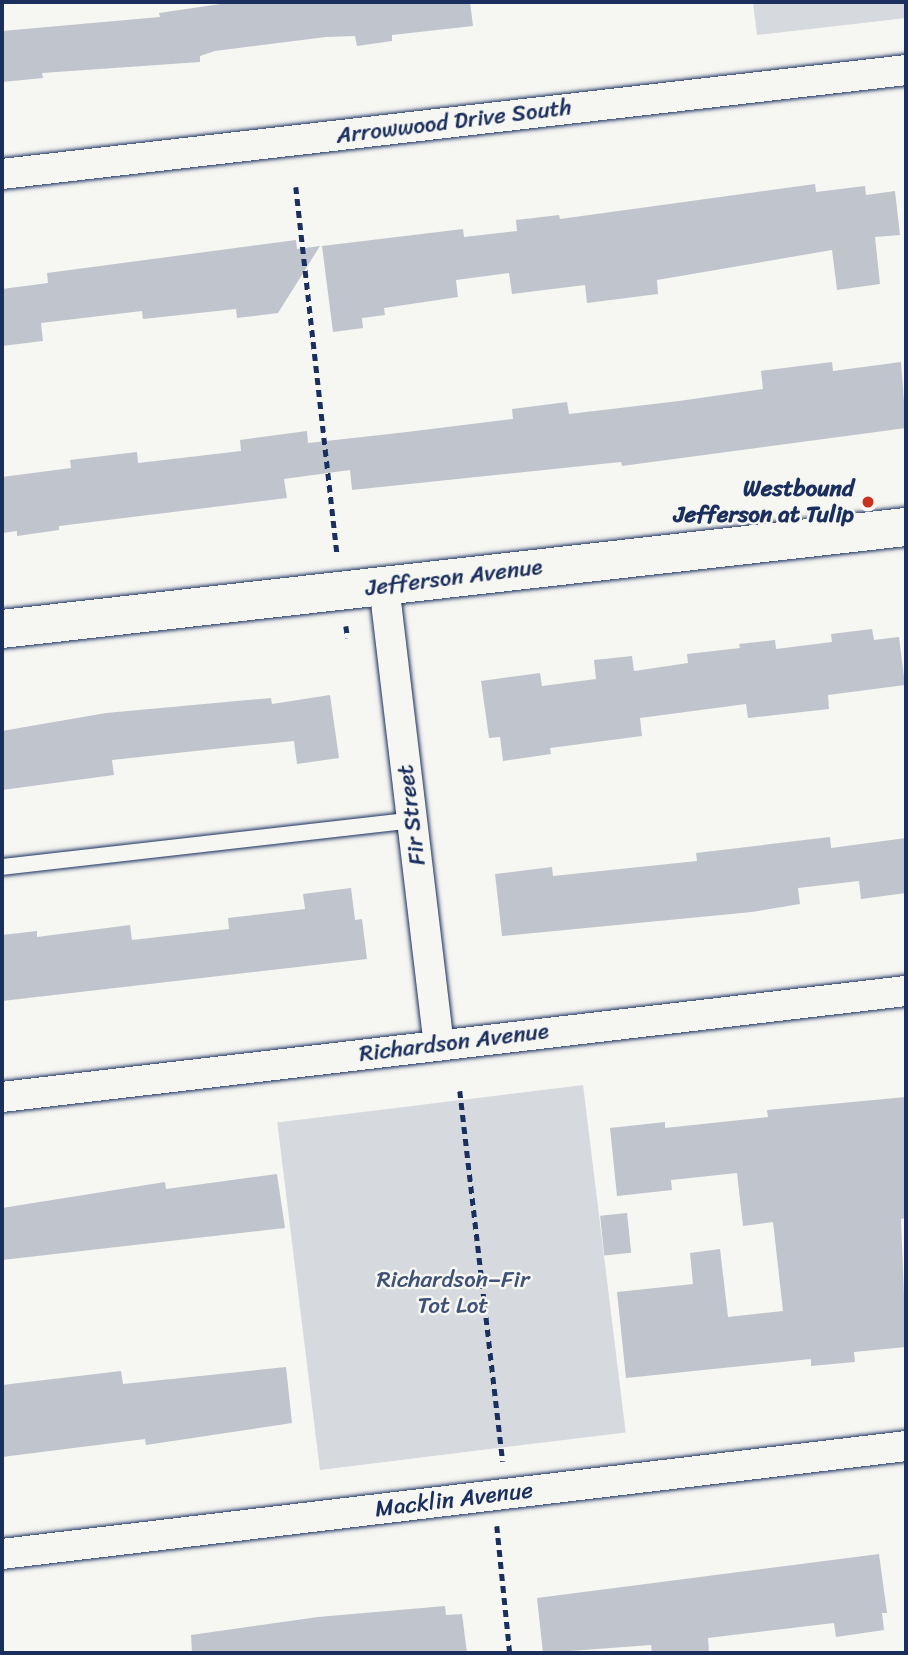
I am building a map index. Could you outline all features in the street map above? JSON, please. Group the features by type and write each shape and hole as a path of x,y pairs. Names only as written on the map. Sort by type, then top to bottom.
{"street":[{"name":"Arrowwood Drive South","path":"2,174 906,70"},
{"name":"Jefferson Avenue","path":"2,629 906,527"},
{"name":"Fir Street","path":"384,585 439,1045"},
{"name":"Richardson Avenue","path":"2,1097 906,992"},
{"name":"Macklin Avenue","path":"2,1554 906,1446"}],"lane":[{"path":"2,867 412,820"}],"path":[{"path":"296,187 348,638"},
{"path":"460,1091 504,1472 496,1495 510,1653"}],"green space":[{"path":"753,2 906,2 906,18 757,35"},
{"name":"Richardson–Fir Tot Lot","path":"583,1085 626,1432 320,1470 277,1123"}],"building":[{"path":"234,2 470,2 473,26 392,35 392,41 357,46 355,36 326,37 215,51 200,56 200,62 42,73 43,78 2,82 2,31 160,17 159,13"},
{"path":"815,184 816,192 865,186 866,195 895,191 900,235 875,237 880,284 837,290 832,250 657,280 658,294 587,303 585,285 512,294 509,273 456,280 458,297 384,308 385,315 362,318 363,328 333,332 322,246 463,229 464,237 517,231 516,220 559,215 560,219"},
{"path":"296,240 297,249 320,246 278,313 237,318 236,309 143,319 142,311 41,323 43,341 2,346 2,289 48,283 47,273"},
{"path":"832,362 833,371 901,362 906,428 622,466 621,462 352,490 350,470 284,479 287,498 59,526 59,530 17,536 17,531 2,533 2,477 71,468 70,460 137,452 138,463 241,451 240,440 307,431 308,443 407,432 513,419 512,409 567,402 569,414 679,401 763,389 761,371"},
{"path":"872,629 874,640 899,637 905,685 828,695 829,709 748,718 746,704 640,718 642,736 550,748 551,754 503,761 500,737 489,738 481,681 540,673 542,686 596,679 594,660 632,656 634,671 688,663 687,654 740,648 739,644 775,640 776,649 832,642 831,634"},
{"path":"330,695 339,758 297,764 294,741 112,760 114,775 2,790 2,731 106,713 271,698 272,704"},
{"path":"830,837 831,848 906,838 906,893 861,899 859,881 798,888 800,904 752,912 502,936 495,874 552,867 553,876 697,861 696,853"},
{"path":"351,888 355,920 362,919 367,959 2,1001 2,935 37,931 37,937 130,925 132,940 229,929 228,918 305,909 303,894"},
{"path":"906,1097 906,1218 901,1219 906,1347 854,1352 855,1362 811,1366 811,1359 626,1378 617,1292 693,1284 690,1253 720,1249 728,1317 783,1311 773,1222 743,1226 737,1173 671,1180 672,1190 617,1196 610,1128 665,1122 665,1128 768,1117 767,1110"},
{"path":"277,1174 285,1228 2,1260 2,1208 165,1182 166,1189"},
{"path":"627,1213 631,1253 604,1256 600,1216"},
{"path":"286,1367 292,1423 146,1445 145,1439 2,1457 2,1385 121,1371 123,1384"},
{"path":"879,1554 887,1613 882,1613 884,1630 836,1637 834,1623 708,1638 709,1653 652,1653 651,1645 543,1653 537,1598"},
{"path":"445,1606 446,1615 462,1614 467,1653 192,1653 191,1635 318,1617"}],"place":[{"name":"Westbound Jefferson at Tulip","path":"868,502"}]}
